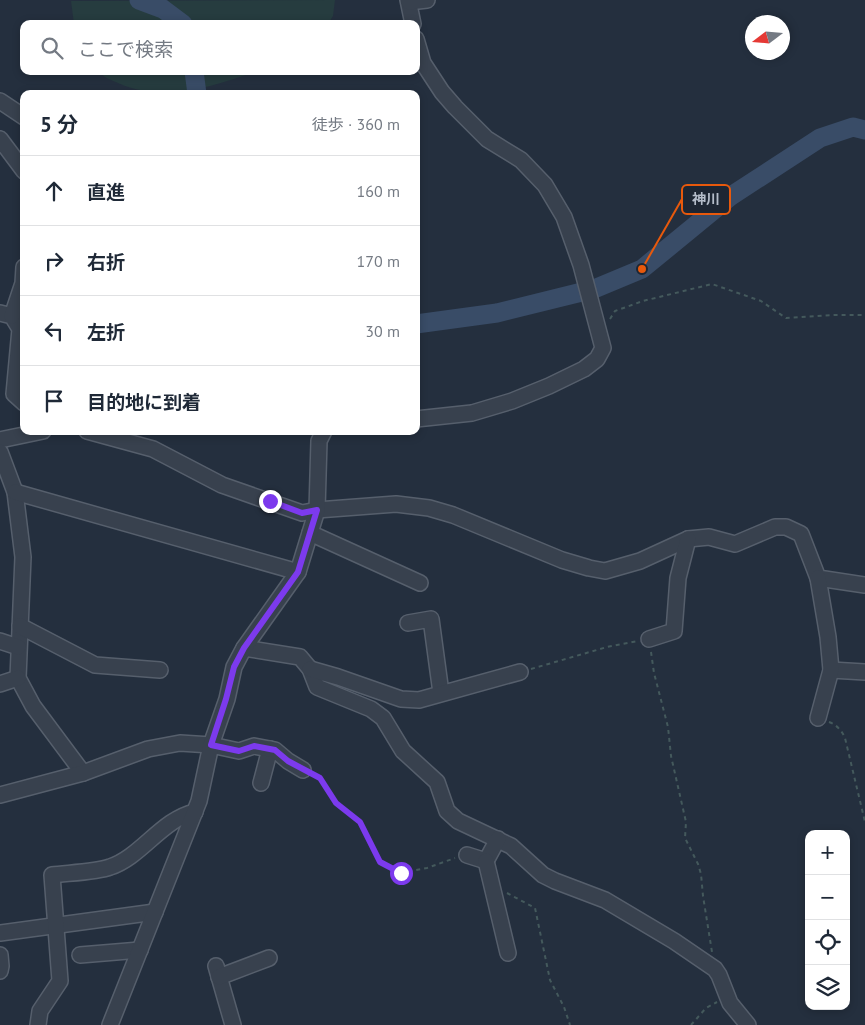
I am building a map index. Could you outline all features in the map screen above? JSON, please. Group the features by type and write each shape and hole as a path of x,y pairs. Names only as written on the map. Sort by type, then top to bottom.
{"street":[{"path":"412,20 408,1 427,0"},
{"path":"420,53 423,63 448,99 487,139 521,160 545,185 564,217 581,265 603,348 597,358 584,369 512,401 472,413 420,420"},
{"path":"0,101 20,114"},
{"path":"0,139 20,166"},
{"path":"20,288 6,315 20,329 14,394 20,399"},
{"path":"0,440 24,435"},
{"path":"101,435 153,449 222,484 302,513 317,510 396,504 428,508 452,515 562,560 605,571 640,561 688,539 709,537 735,544 775,527 786,527 801,534 818,578 828,637 831,670 818,718"},
{"path":"110,1025 199,801 211,745 234,667 244,648 298,572 317,510 319,441 322,435"},
{"path":"0,452 15,492 23,557 18,678 33,706 83,773"},
{"path":"15,492 298,572"},
{"path":"310,533 420,583"},
{"path":"650,639 674,631 678,578 688,539"},
{"path":"818,578 865,585"},
{"path":"408,623 431,619 441,693"},
{"path":"20,626 95,665 160,670"},
{"path":"0,641 18,647"},
{"path":"244,648 300,657 310,669 317,687 371,709 383,718 404,751 438,782 447,811 458,821 512,846 543,874 555,881 606,900 674,941 715,969 730,1003 748,1025"},
{"path":"310,669 400,699 419,700 520,672"},
{"path":"831,670 865,672"},
{"path":"0,684 18,678"},
{"path":"0,795 83,773 148,750 180,743 211,745 239,751 254,746 275,750 303,770"},
{"path":"261,783 270,749"},
{"path":"38,1025 40,1011 60,981 52,875 110,868 129,857 150,839 186,814 195,812"},
{"path":"498,839 486,861 508,952"},
{"path":"467,855 486,861"},
{"path":"0,933 155,912"},
{"path":"80,955 140,950"},
{"path":"0,955 0,971"},
{"path":"233,1025 217,972 269,958"}],"path":[{"path":"609,327 610,317 615,311 644,300 712,284 761,301 786,318 865,315"},
{"path":"520,672 607,647 650,639 654,673 668,727 671,756 686,822 685,838 701,874 715,969"},
{"path":"818,718 834,724 846,738 865,822"},
{"path":"303,770 320,778 336,803 360,822 380,862 392,869 401,873 427,868 467,855"},
{"path":"492,886 535,908 550,980 564,1007 570,1025"},
{"path":"691,1025 706,1008 728,997"}],"green space":[{"path":"335,0 333,16 330,20 73,20 71,1"},
{"path":"102,75 245,75 206,87 188,90 142,90"}],"waterway":[{"path":"139,0 163,9 178,20"},
{"path":"195,75 196,90"},
{"path":"420,323 497,313 594,289 642,269 731,196 820,138 853,127 865,130"}],"place":[{"name":"神川","path":"642,269"}],"route":[{"path":"270,501 302,513 317,510 298,572 277,599 244,648 234,667 211,745 239,751 254,746 275,750 288,761 320,778 336,803 360,822 380,862 401,873"}]}
